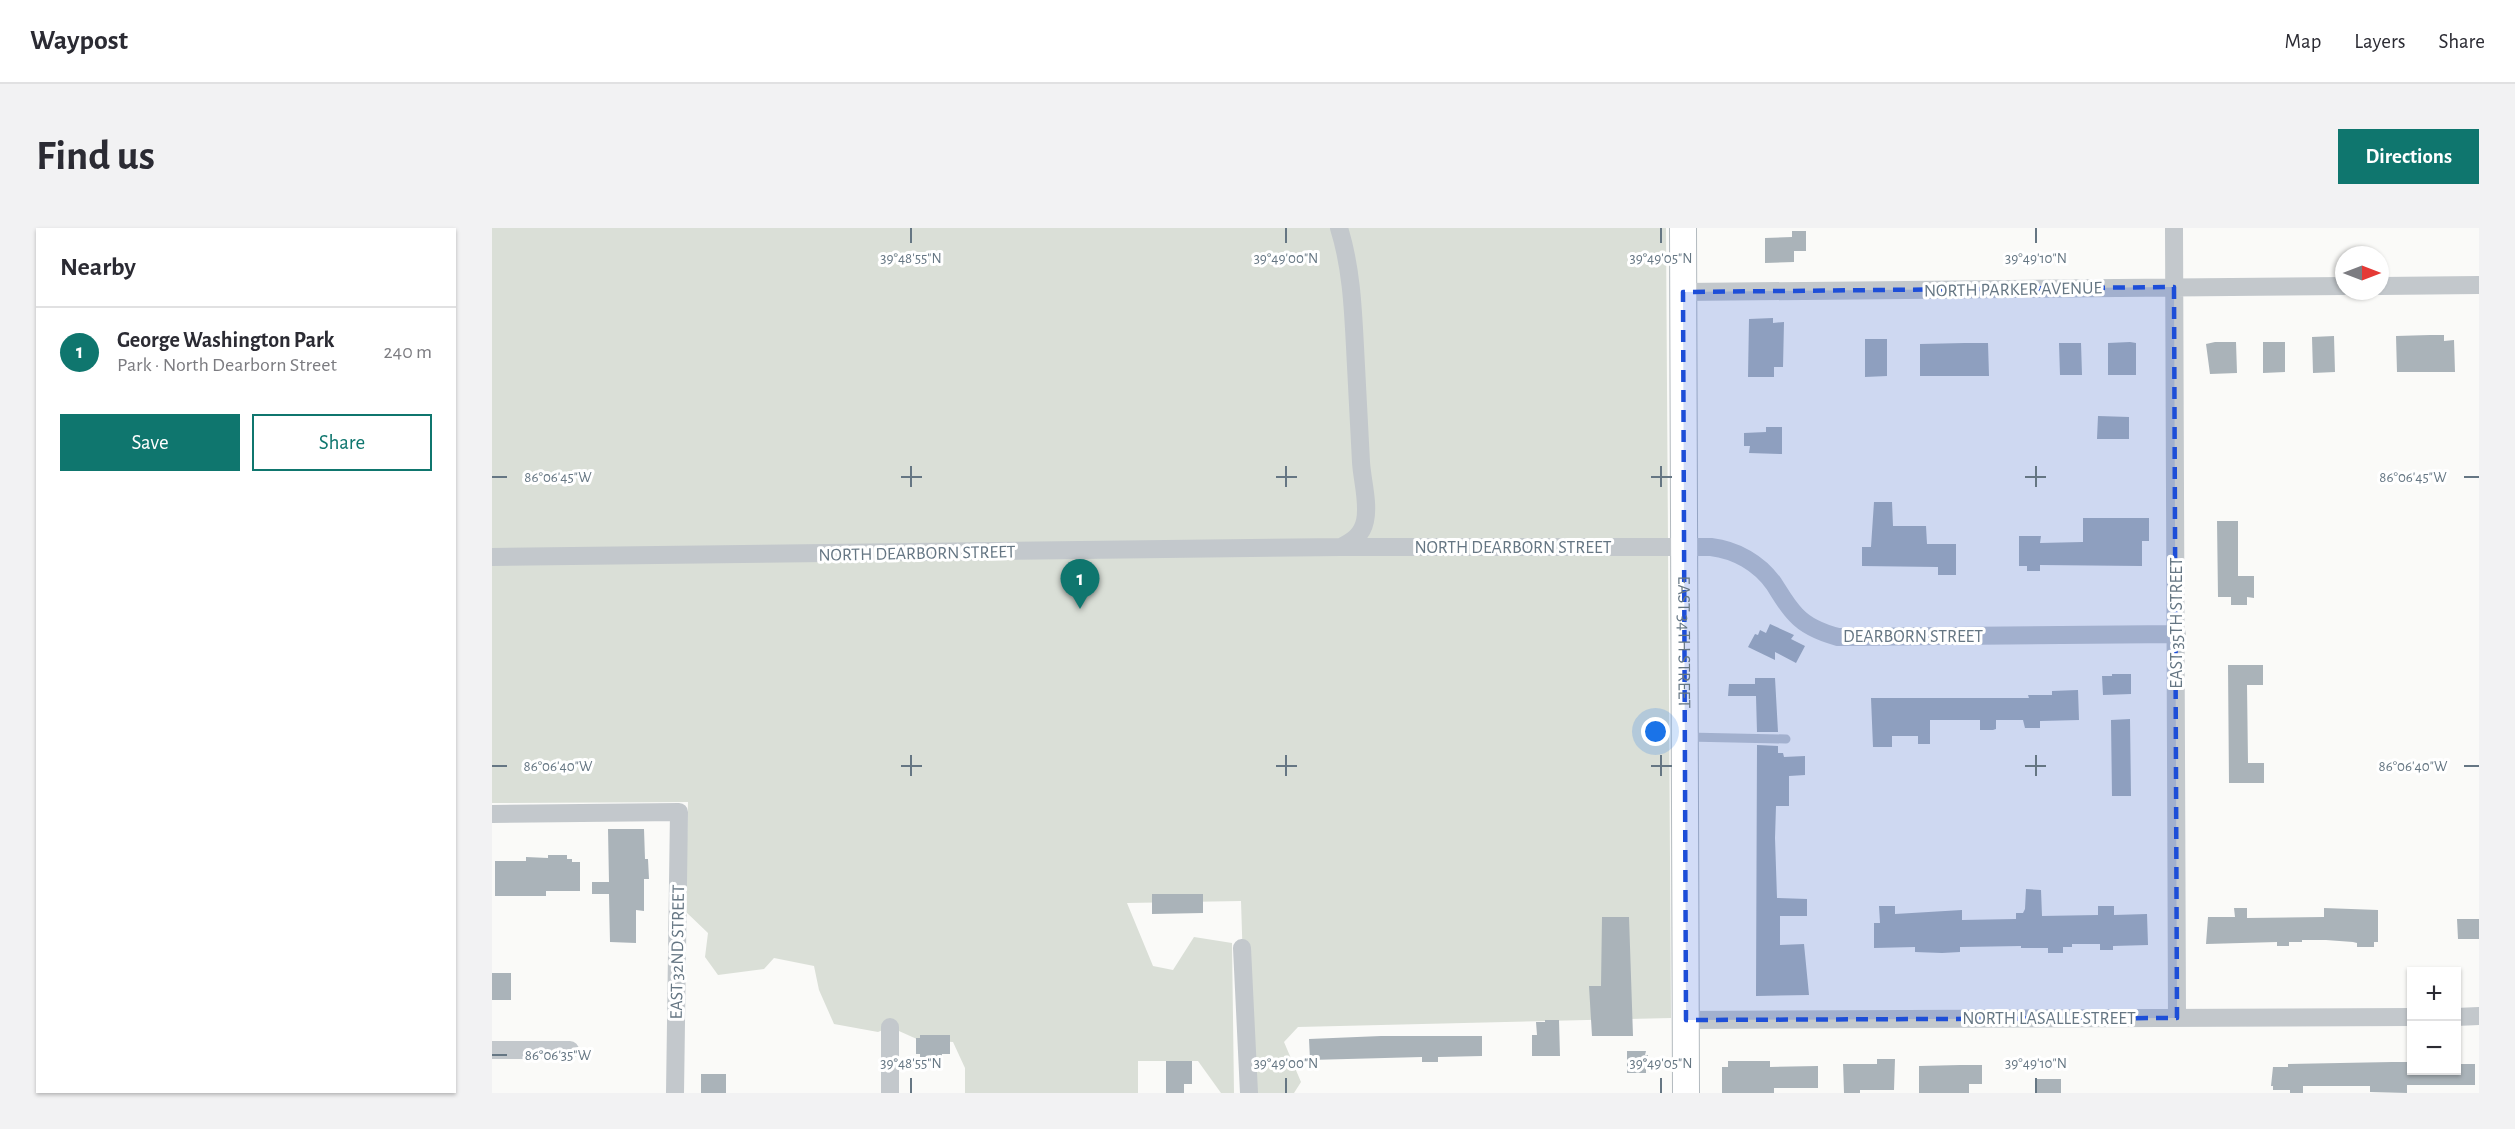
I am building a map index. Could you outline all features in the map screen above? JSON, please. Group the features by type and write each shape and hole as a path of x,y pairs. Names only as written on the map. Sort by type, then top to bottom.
{"main road":[{"name":"EAST 34TH STREET","path":"1683,228 1686,1093"}],"street":[{"path":"1339,228 1349,269 1361,474 1366,509 1365,524 1361,532 1352,542 1341,547"},
{"name":"EAST 35TH STREET","path":"2174,228 2177,1018"},
{"path":"2389,286 2479,285"},
{"name":"NORTH PARKER AVENUE","path":"1683,292 2335,286"},
{"name":"NORTH DEARBORN STREET","path":"492,557 1341,547 1684,547"},
{"name":"DEARBORN STREET","path":"1684,547 1718,548 1746,558 1764,572 1801,620 1838,637 2177,634"},
{"name":"EAST 32ND STREET","path":"492,814 680,812 675,1093"},
{"path":"1242,948 1250,1093"},
{"path":"2461,1017 2479,1016"},
{"name":"NORTH LASALLE STREET","path":"1686,1020 2407,1017"},
{"path":"890,1027 890,1093"},
{"path":"492,1050 570,1050"}],"lane":[{"path":"1685,737 1786,739"}],"highlighted area":[{"path":"2174,287 2177,1018 1686,1020 1683,292"}],"shaded area":[{"path":"492,228 1666,228 1671,1018 1298,1027 1284,1042 1301,1082 1294,1093 1251,1093 1245,1028 1241,901 1127,903 1153,966 1173,970 1194,937 1232,943 1234,1093 1221,1093 1198,1061 1138,1061 1138,1093 965,1093 965,1068 953,1042 919,1040 890,1027 878,1032 834,1024 819,990 814,966 774,958 764,969 718,975 705,957 708,933 685,911 688,802 492,803"}],"building":[{"path":"1792,231 1806,231 1806,251 1794,251 1794,262 1765,263 1765,238 1792,237"},
{"path":"1773,318 1773,323 1784,322 1783,367 1774,367 1774,377 1748,377 1749,319"},
{"path":"2444,335 2444,341 2454,340 2455,372 2397,372 2396,336"},
{"path":"2334,336 2335,372 2313,373 2312,337"},
{"path":"1865,339 1887,339 1887,376 1865,377"},
{"path":"2236,342 2237,373 2210,374 2206,344"},
{"path":"2263,342 2285,342 2285,372 2263,373"},
{"path":"1988,343 1989,376 1920,376 1920,344"},
{"path":"2059,343 2081,343 2082,375 2060,375"},
{"path":"2108,343 2136,343 2136,375 2108,375"},
{"path":"2098,416 2129,417 2129,439 2097,439"},
{"path":"1766,427 1782,427 1782,454 1749,453 1750,446 1744,446 1744,433 1766,432"},
{"path":"1874,502 1892,502 1893,526 1926,526 1927,544 1956,544 1956,575 1938,575 1938,567 1862,566 1862,547 1871,547"},
{"path":"2083,518 2149,518 2149,541 2142,541 2142,566 2040,565 2040,571 2027,571 2027,566 2019,566 2019,536 2041,536 2040,543 2083,542"},
{"path":"2217,521 2238,521 2238,576 2254,576 2254,598 2247,597 2247,605 2231,605 2231,597 2218,597"},
{"path":"1770,624 1794,635 1791,639 1805,646 1796,663 1775,652 1775,660 1748,647 1755,634 1758,635 1760,630 1766,633"},
{"path":"2228,665 2263,665 2263,685 2247,685 2248,763 2264,763 2264,783 2229,783"},
{"path":"2112,674 2131,674 2131,694 2103,695 2102,676 2112,676"},
{"path":"1755,678 1775,678 1778,732 1757,732 1756,696 1728,696 1729,684 1755,684"},
{"path":"2078,690 2079,720 2040,721 2040,728 2025,728 2023,720 1996,720 1996,729 1980,730 1980,720 1930,720 1930,744 1918,744 1918,736 1892,736 1892,747 1873,747 1871,698 2029,698 2028,695 2052,695 2052,691"},
{"path":"2130,719 2131,796 2112,796 2111,720"},
{"path":"1757,745 1778,746 1778,753 1783,753 1784,757 1805,756 1805,775 1789,776 1789,806 1776,806 1775,838 1777,898 1807,899 1807,916 1780,916 1780,945 1804,944 1809,995 1756,996"},
{"path":"608,829 644,829 645,859 648,859 649,879 644,879 644,911 636,910 636,943 610,942 609,894 592,894 592,882 609,882"},
{"path":"548,855 567,855 567,859 572,859 572,862 580,862 580,891 546,891 546,896 495,896 495,861 526,861 526,857 548,858"},
{"path":"2026,889 2041,890 2042,916 2098,915 2098,906 2114,906 2114,915 2147,914 2148,945 2113,946 2113,950 2100,950 2100,944 2072,944 2072,947 2063,947 2063,953 2048,953 2048,948 2021,948 2021,946 1960,947 1960,952 1942,953 1915,952 1915,947 1874,948 1874,923 1880,923 1879,906 1895,906 1895,914 1962,910 1962,920 2016,919 2016,913 2023,913 2025,909"},
{"path":"1152,894 1203,894 1203,913 1152,914"},
{"path":"2234,908 2247,908 2247,918 2324,917 2324,908 2378,910 2378,942 2374,942 2374,947 2357,947 2357,943 2353,942 2326,940 2289,942 2289,946 2277,946 2277,942 2206,944 2208,917 2235,917"},
{"path":"1602,917 1629,917 1633,1036 1592,1036 1589,986 1601,986"},
{"path":"2457,919 2479,919 2479,939 2458,939"},
{"path":"492,973 511,973 511,1000 492,1000"},
{"path":"1545,1020 1559,1020 1560,1056 1532,1056 1532,1035 1537,1035 1536,1022 1545,1022"},
{"path":"920,1035 950,1035 950,1054 942,1054 942,1057 920,1058 920,1054 916,1054 916,1038 920,1038"},
{"path":"1482,1036 1482,1056 1438,1057 1438,1062 1422,1062 1422,1057 1310,1060 1309,1039"},
{"path":"1627,1051 1646,1051 1648,1068 1646,1068 1646,1073 1627,1073"},
{"path":"1877,1059 1895,1059 1894,1090 1860,1090 1860,1093 1844,1093 1843,1064 1877,1064"},
{"path":"1166,1061 1192,1061 1192,1084 1184,1084 1184,1093 1166,1093"},
{"path":"1728,1061 1770,1061 1770,1067 1818,1066 1818,1088 1774,1088 1774,1093 1722,1093 1722,1067 1728,1067"},
{"path":"2407,1062 2407,1075 2461,1075 2461,1064 2475,1064 2475,1085 2407,1085 2407,1093 2370,1092 2370,1086 2303,1086 2303,1093 2273,1090 2271,1086 2273,1067 2288,1067 2288,1064"},
{"path":"1982,1065 1982,1084 1969,1084 1969,1093 1919,1093 1919,1066"},
{"path":"701,1074 726,1074 726,1093 701,1093"},
{"path":"2036,1079 2061,1079 2061,1093 2036,1093"}],"place":[{"name":"George Washington Park","path":"1080,609"}]}
